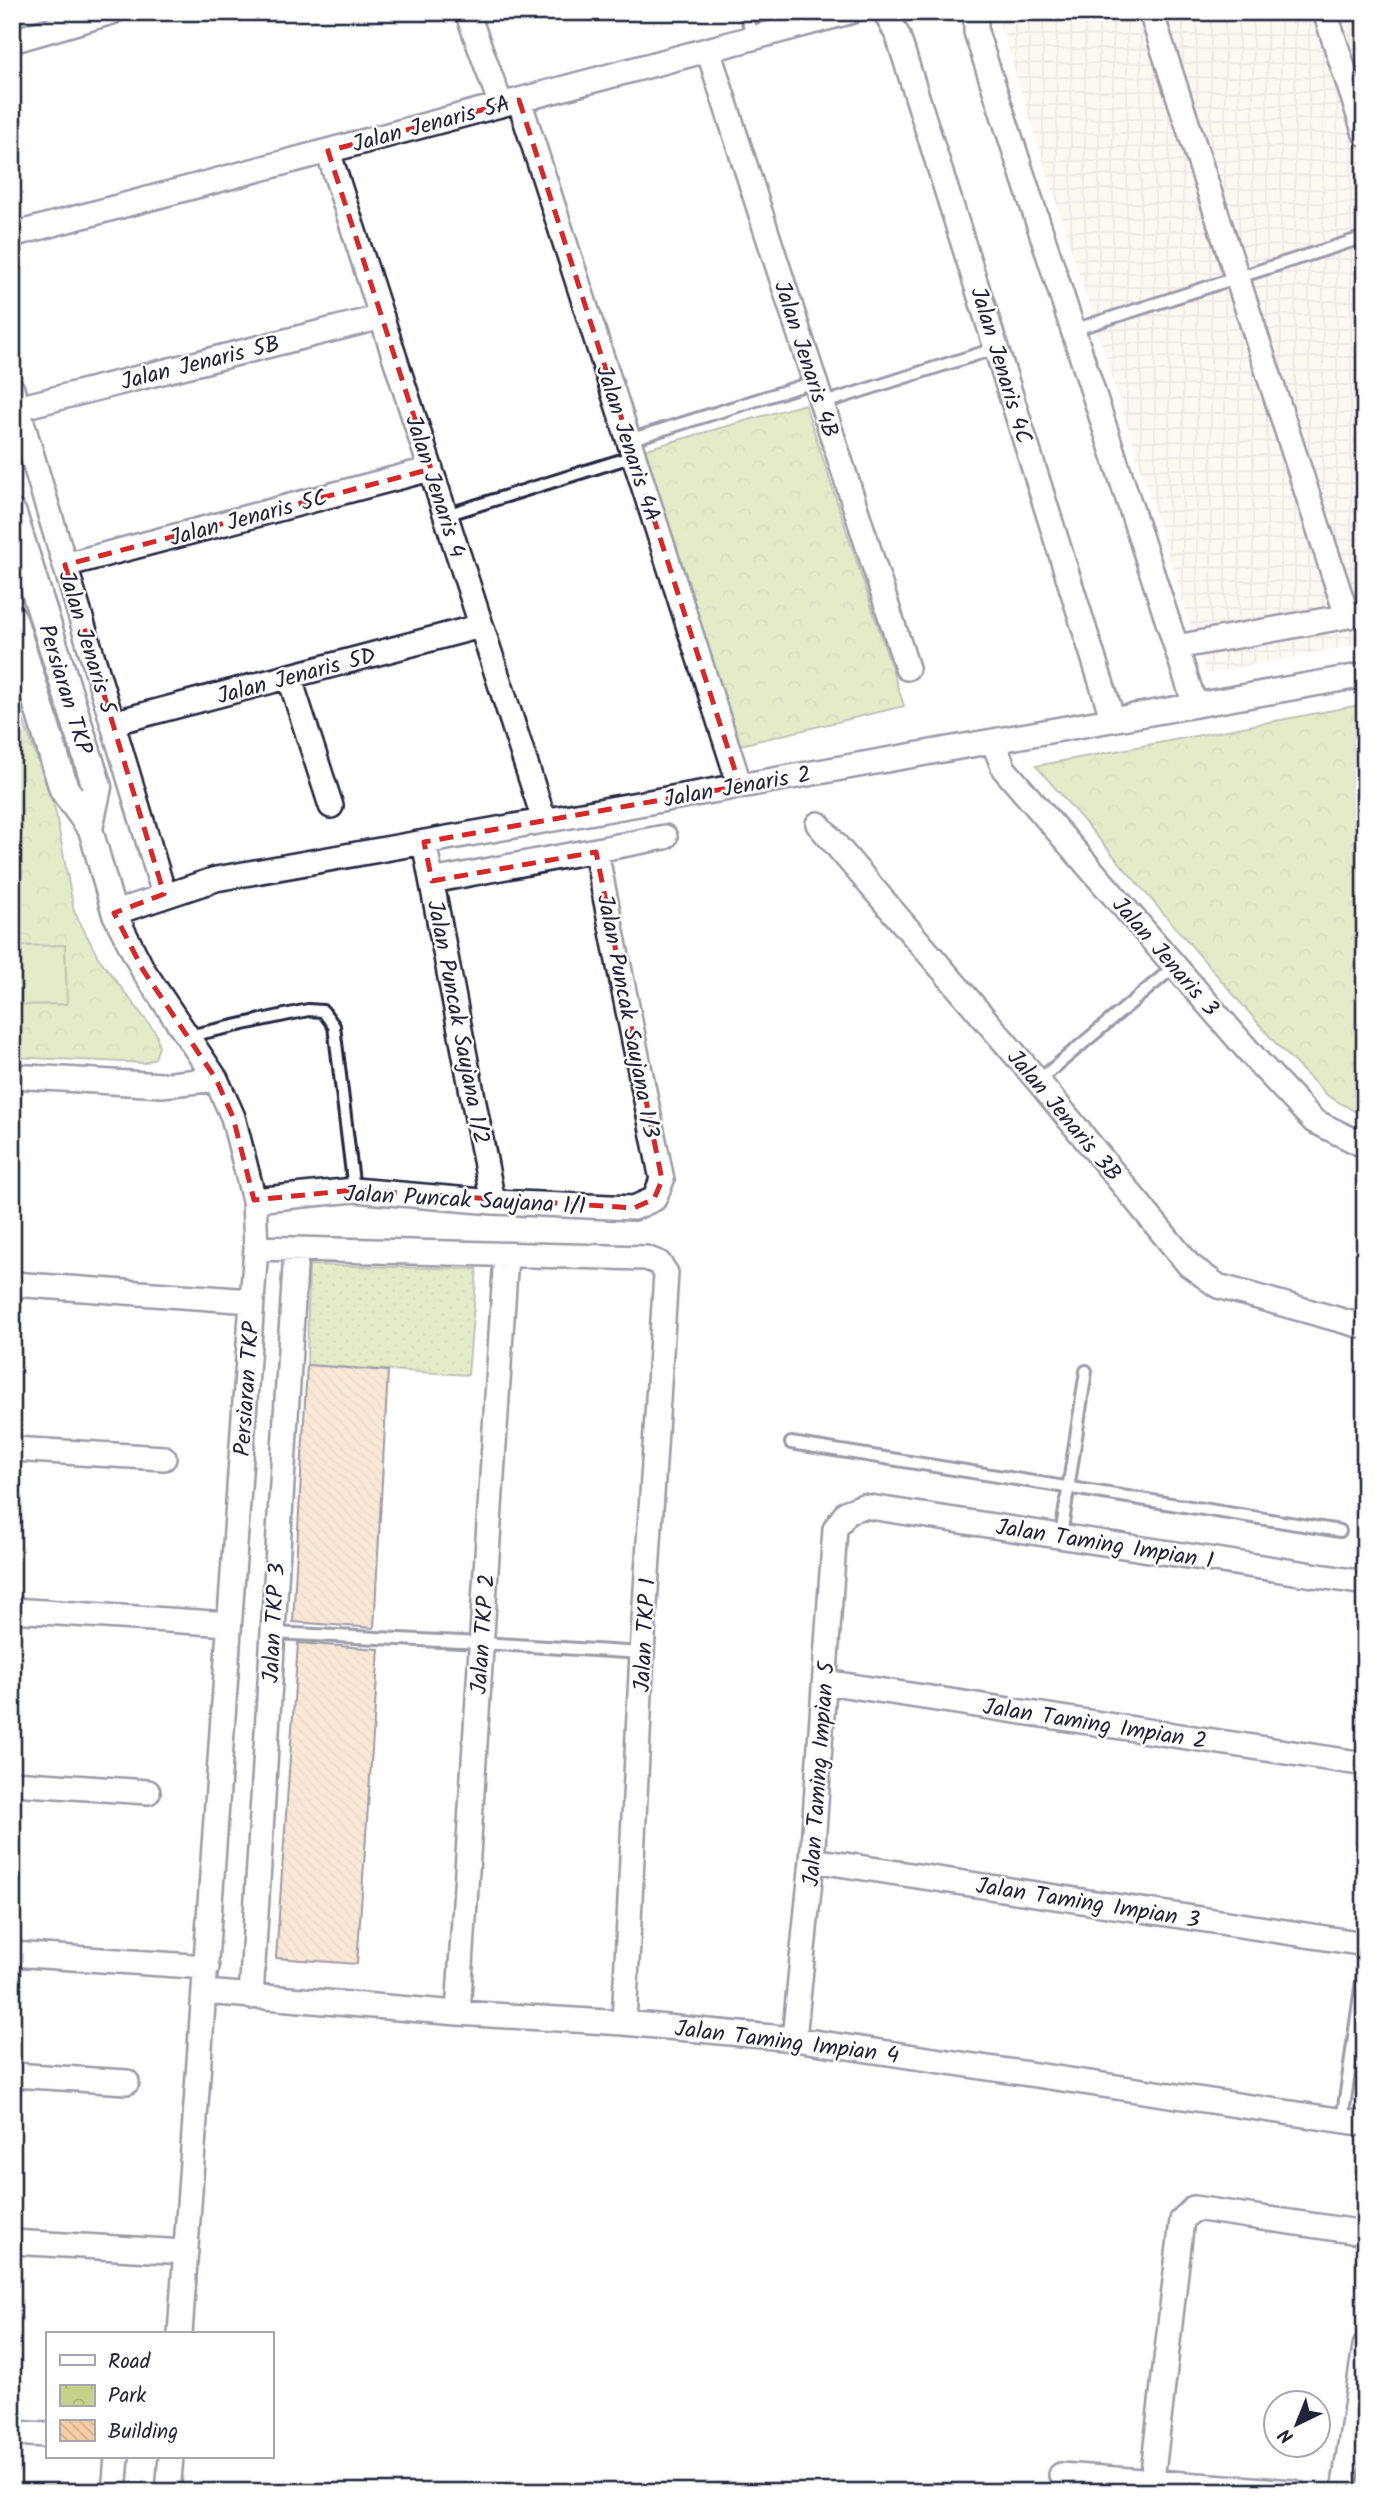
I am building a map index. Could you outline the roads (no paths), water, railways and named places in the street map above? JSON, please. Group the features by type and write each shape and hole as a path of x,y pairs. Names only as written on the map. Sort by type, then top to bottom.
{"street":[{"path":"12,41 112,12"},
{"name":"Jalan Jenaris 4A","path":"467,12 510,102 631,448 740,786"},
{"name":"Jalan Jenaris 5A","path":"12,235 850,12"},
{"name":"Jalan Jenaris 4C","path":"885,12 898,36 1113,720"},
{"path":"976,12 976,32 1195,705"},
{"path":"1151,12 1237,278 1356,614 1176,647"},
{"path":"1325,12 1365,134"},
{"name":"Jalan Jenaris 4B","path":"708,50 907,668"},
{"name":"Jalan Jenaris 4","path":"328,151 544,820"},
{"name":"Jalan Jenaris 5B","path":"15,398 382,317"},
{"name":"Jalan Jenaris 5","path":"15,398 164,894"},
{"name":"Jalan Jenaris 5C","path":"65,565 431,468"},
{"name":"Persiaran TKP","path":"12,514 97,787 89,824"},
{"path":"13,624 43,612"},
{"name":"Persiaran TKP","path":"13,624 64,789 89,824 114,913 142,970 216,1079 233,1117 254,1200 256,1248 253,1301 180,2332"},
{"name":"Jalan Jenaris 5D","path":"112,723 481,626"},
{"path":"12,670 33,690"},
{"name":"Jalan Jenaris 2","path":"114,913 216,878 1365,675"},
{"path":"289,676 331,806"},
{"name":"Jalan Jenaris 3","path":"993,741 1004,769 1259,1063 1314,1121 1365,1146"},
{"name":"Jalan Jenaris 3B","path":"818,824 1038,1081 1189,1265 1218,1286 1365,1327"},
{"path":"432,881 665,837"},
{"name":"Jalan Puncak Saujana 1/2","path":"424,842 494,1202"},
{"name":"Jalan Puncak Saujana 1/3","path":"596,852 662,1180"},
{"path":"12,1076 162,1085 216,1079"},
{"name":"Jalan Puncak Saujana 1/1","path":"254,1200 354,1190 494,1202 634,1208 654,1199 662,1180"},
{"path":"256,1248 506,1255"},
{"name":"Jalan TKP 3","path":"251,1997 296,1250"},
{"name":"Jalan TKP 1","path":"506,1255 646,1258 659,1263 666,1273 642,1653 624,2023"},
{"name":"Jalan TKP 2","path":"458,2013 506,1255"},
{"path":"12,1284 253,1301"},
{"path":"12,1449 164,1458"},
{"name":"Jalan Taming Impian 1","path":"847,1512 863,1506 1365,1583"},
{"name":"Jalan Taming Impian 5","path":"794,2039 812,1860 835,1529 847,1512"},
{"path":"12,1610 229,1624"},
{"name":"Jalan Taming Impian 2","path":"825,1682 1365,1764"},
{"path":"12,1783 148,1791"},
{"name":"Jalan Taming Impian 3","path":"812,1860 1365,1944"},
{"path":"12,1954 207,1967"},
{"name":"Jalan Taming Impian 4","path":"205,1992 458,2013 624,2023 794,2039 1365,2124"},
{"path":"12,2075 127,2082"},
{"path":"1152,2481 1182,2220 1194,2208 1365,2233"},
{"path":"12,2242 186,2252"},
{"path":"1343,2492 1365,2346"},
{"path":"12,2433 46,2435"},
{"path":"114,2492 117,2458"},
{"path":"168,2492 171,2458"},
{"path":"1060,2475 1294,2492"}],"lane":[{"path":"745,12 752,38"},
{"path":"1073,330 1365,237"},
{"path":"446,515 631,448 818,393 997,348"},
{"path":"1038,1081 1175,966"},
{"path":"187,1036 309,1010 323,1011 334,1026 354,1190"},
{"path":"1061,1536 1086,1371"},
{"path":"791,1443 1340,1531"},
{"path":"273,1633 642,1653"},
{"path":"1342,2121 1365,1960"}]}
